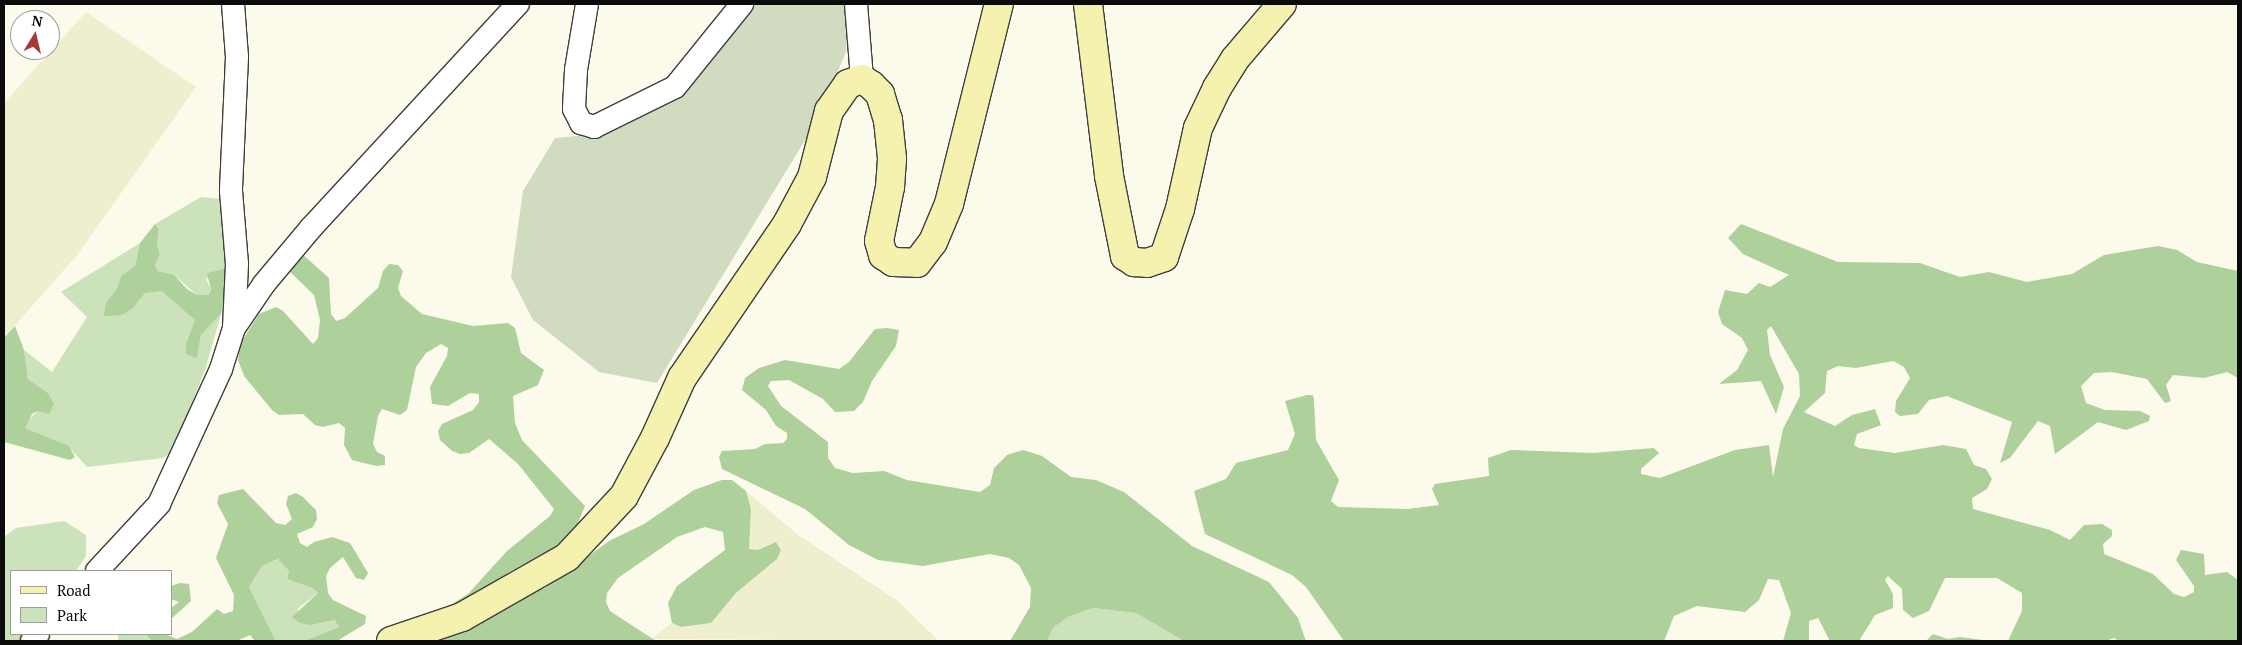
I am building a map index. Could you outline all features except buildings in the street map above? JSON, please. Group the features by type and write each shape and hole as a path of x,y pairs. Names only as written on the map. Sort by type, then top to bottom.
{"street":[{"path":"98,570 159,504 221,370 234,328 237,264 230,191 237,58 233,4"},
{"path":"234,328 264,284 311,228 518,4"},
{"path":"587,4 574,109 581,123 594,127 675,87 742,4"},
{"path":"856,4 862,79 880,94 888,120 892,159 890,187 879,240 883,255 893,262 917,262 933,242 949,204 1000,4"},
{"path":"1088,4 1109,176 1125,256 1134,262 1147,262 1164,258 1180,209 1198,128 1216,88 1235,59 1282,4"},
{"path":"390,641 462,618 567,557 624,496 656,438 682,378 787,224 812,177 829,111 837,95 848,84 862,79"}],"green space":[{"path":"747,4 850,4 846,52 818,119 657,383 599,372 533,320 511,277 523,191 555,138 609,133 674,98"},
{"path":"86,12 196,87 78,254 4,338 4,103 43,60 60,60 60,41"},
{"path":"201,197 220,199 229,268 206,279 211,290 209,295 197,295 174,275 158,271 155,265 160,254 157,244 159,229 155,224"},
{"path":"155,224 159,229 157,244 160,254 155,265 158,271 174,275 187,289 197,295 209,295 211,290 207,273 229,268 230,278 221,314 201,335 197,358 186,354 186,343 195,320 162,291 145,293 133,308 122,315 104,316 106,303 117,288 121,276 135,266 140,243"},
{"path":"1741,224 1838,262 1920,263 1960,277 1989,272 2027,282 2072,274 2104,255 2158,246 2177,250 2197,262 2238,271 2238,378 2227,372 2204,378 2173,375 2166,385 2171,401 2165,403 2147,379 2112,372 2094,373 2081,386 2086,403 2105,410 2140,411 2150,416 2149,421 2126,430 2098,422 2055,454 2050,426 2038,421 2010,458 2000,463 2012,422 1947,396 1929,400 1918,414 1900,416 1895,412 1896,401 1910,378 1904,367 1893,361 1856,368 1838,366 1827,371 1825,393 1804,412 1835,426 1852,415 1875,409 1881,425 1857,434 1854,445 1859,448 1895,453 1943,445 1966,449 1974,465 1986,469 1992,479 1987,489 1972,498 1973,509 2050,530 2070,540 2084,525 2102,524 2112,530 2112,536 2103,544 2104,554 2153,574 2174,594 2184,597 2194,592 2194,586 2176,560 2181,550 2204,554 2205,575 2227,572 2238,580 2238,641 2119,641 2114,638 2106,641 2008,641 2022,611 2022,593 1997,578 1945,578 1929,611 1913,618 1903,610 1902,589 1888,576 1885,580 1893,594 1893,608 1875,615 1859,641 1830,641 1818,618 1809,621 1809,641 1783,641 1791,613 1779,580 1768,579 1759,600 1745,612 1697,606 1674,616 1664,641 1344,641 1306,587 1292,575 1205,534 1194,491 1226,479 1236,463 1288,450 1295,434 1285,401 1307,395 1313,395 1314,400 1316,440 1339,480 1331,501 1338,507 1408,509 1439,505 1432,489 1435,484 1489,476 1488,458 1511,450 1593,453 1654,448 1659,453 1641,469 1641,474 1660,478 1735,450 1769,445 1773,477 1783,429 1800,396 1799,374 1771,326 1767,330 1770,355 1784,387 1776,414 1761,381 1719,384 1737,370 1748,350 1742,338 1722,324 1718,312 1725,290 1747,294 1759,283 1770,287 1789,275 1743,254 1728,238"},
{"path":"140,243 135,266 121,276 117,288 106,303 133,308 145,293 162,290 168,293 195,320 186,343 197,358 201,335 221,314 206,367 173,451 163,458 87,467 68,446 25,428 25,423 38,411 48,393 28,379 24,350 52,372 87,317 61,292"},
{"path":"302,254 329,278 331,314 336,321 345,318 378,288 383,271 389,264 398,265 403,271 398,288 401,296 422,314 473,326 508,323 515,328 521,353 544,370 538,385 513,396 515,423 522,440 585,506 575,530 555,547 509,572 466,605 420,620 409,620 444,609 468,594 507,551 550,516 554,509 518,464 489,439 469,453 460,454 452,451 440,440 438,431 442,424 473,410 479,402 479,394 470,393 448,406 432,404 430,387 447,356 448,348 441,344 426,353 416,367 407,410 400,415 382,409 378,416 373,444 377,452 385,456 385,465 376,466 352,460 344,445 345,428 339,423 323,427 315,425 303,414 279,415 272,410 244,376 238,360 240,344 259,314 276,307 283,311 313,344 318,338 320,320 314,295 289,271"},
{"path":"15,326 24,350 28,379 48,393 54,404 49,414 38,411 32,414 25,428 69,446 75,457 70,460 4,442 4,338"},
{"path":"875,329 899,330 896,346 872,381 863,402 854,411 835,412 823,399 789,380 771,381 768,386 781,406 828,442 828,458 835,468 853,473 884,471 907,480 980,492 990,485 994,468 1007,455 1023,450 1042,456 1071,477 1096,480 1124,492 1192,546 1269,582 1298,618 1306,641 1184,641 1136,613 1093,608 1068,617 1053,628 1047,641 1010,641 1030,607 1031,588 1019,565 1009,558 990,554 923,566 878,560 849,545 805,509 722,469 719,457 722,451 755,449 765,444 783,443 787,439 787,433 776,426 766,410 742,390 745,378 759,368 785,360 839,369 849,362"},
{"path":"722,480 732,480 746,491 751,509 749,549 758,550 776,542 781,550 777,559 736,593 711,623 681,627 672,623 668,603 677,586 725,550 723,532 705,527 677,537 618,578 607,593 606,602 610,611 656,641 440,641 500,606 545,588 609,541 644,524 694,490"},
{"path":"243,489 276,523 285,525 292,519 286,504 288,496 296,493 303,497 316,510 317,519 313,527 297,534 300,543 307,547 314,542 332,537 350,543 368,573 364,580 356,578 343,557 330,568 326,576 328,593 333,600 366,616 365,624 337,641 304,641 339,627 335,620 311,625 300,623 292,617 318,593 312,588 287,579 289,571 278,559 262,566 249,587 276,641 255,641 250,635 237,641 153,641 148,637 147,635 167,635 177,639 192,632 217,609 224,614 233,611 234,595 216,558 228,524 217,503 219,495"},
{"path":"746,491 797,534 898,601 939,641 651,639 672,623 681,627 711,623 736,593 777,559 748,549 751,509"},
{"path":"64,521 86,535 86,556 77,570 10,570 10,635 24,635 19,641 4,641 4,537 16,528"},
{"path":"279,559 289,571 287,579 312,588 318,593 297,609 311,625 336,620 339,627 304,641 276,641 249,587 262,566"},
{"path":"180,583 189,584 191,601 172,618 172,607 179,602 172,599 172,586"},
{"path":"1093,608 1136,613 1184,641 1047,641 1053,628 1068,617"},
{"path":"1933,634 1948,639 1960,637 1991,641 1926,641"},
{"path":"118,635 148,635 153,641 118,641"}]}
